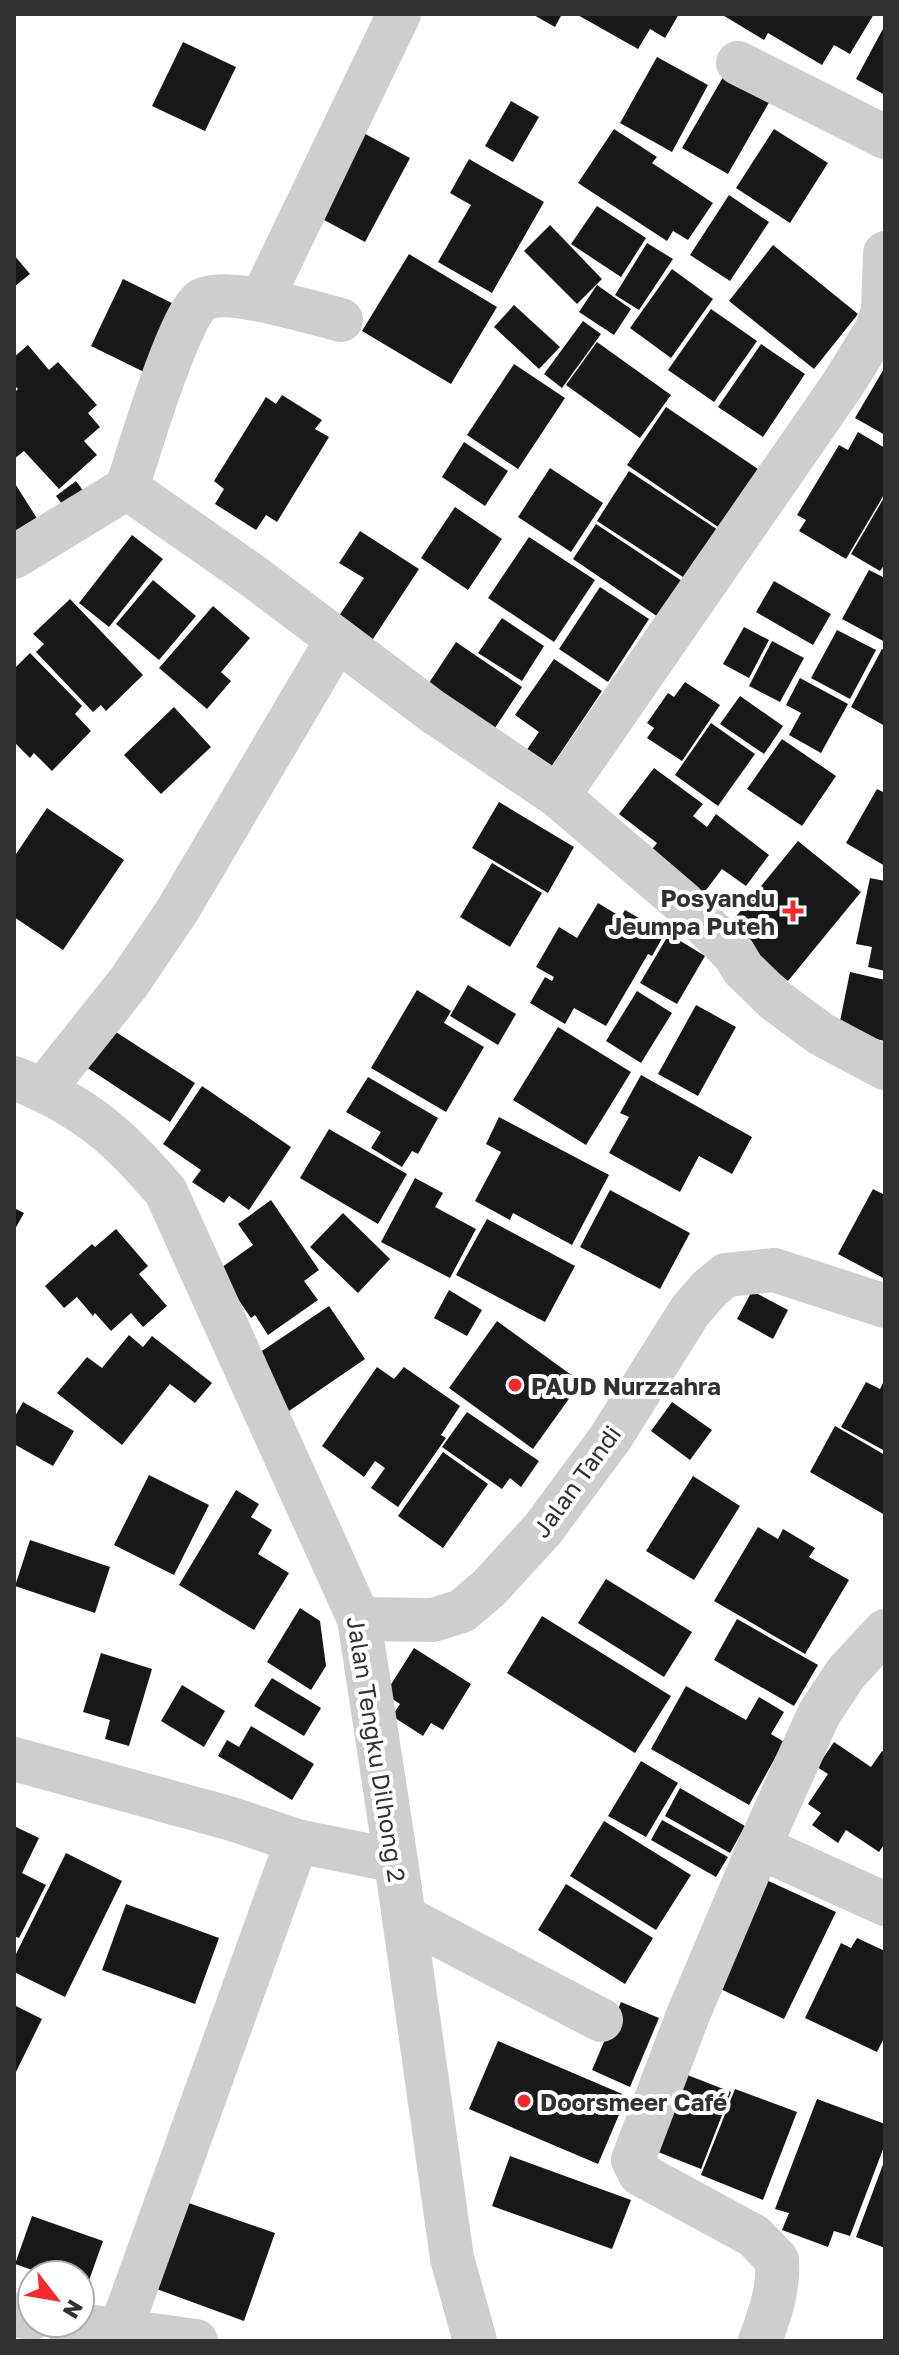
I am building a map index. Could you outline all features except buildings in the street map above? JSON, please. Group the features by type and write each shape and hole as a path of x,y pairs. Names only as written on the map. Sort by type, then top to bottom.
{"street":[{"path":"262,299 399,14"},
{"path":"738,63 885,137"},
{"path":"558,796 843,384 877,329 883,311 885,253"},
{"path":"14,557 127,488 173,352 189,316 199,302 213,297 262,299 341,320"},
{"path":"127,488 253,576 432,711 558,796 683,903 775,1000 821,1034 885,1068"},
{"path":"28,1084 129,982 177,911 337,640"},
{"name":"Jalan Tengku Dilhong 2","path":"28,1084 73,1105 107,1129 166,1192 359,1619 452,2258 475,2341"},
{"name":"Jalan Tandi","path":"359,1619 433,1620 462,1611 489,1588 543,1529 611,1437 690,1311 726,1275 774,1270 885,1306"},
{"path":"760,2341 776,2296 779,2279 777,2260 754,2236 640,2174 633,2160 688,2015 819,1714 846,1673 885,1631"},
{"path":"14,1759 232,1819 297,1841 396,1861"},
{"path":"120,2331 297,1841"},
{"path":"759,1847 885,1904"},
{"path":"404,1917 601,2020"},
{"path":"96,2328 196,2341"}],"place":[{"name":"Posyandu Jeumpa Puteh","path":"793,911"},
{"name":"PAUD Nurzzahra","path":"515,1385"},
{"name":"Doorsmeer Café","path":"524,2101"}]}
